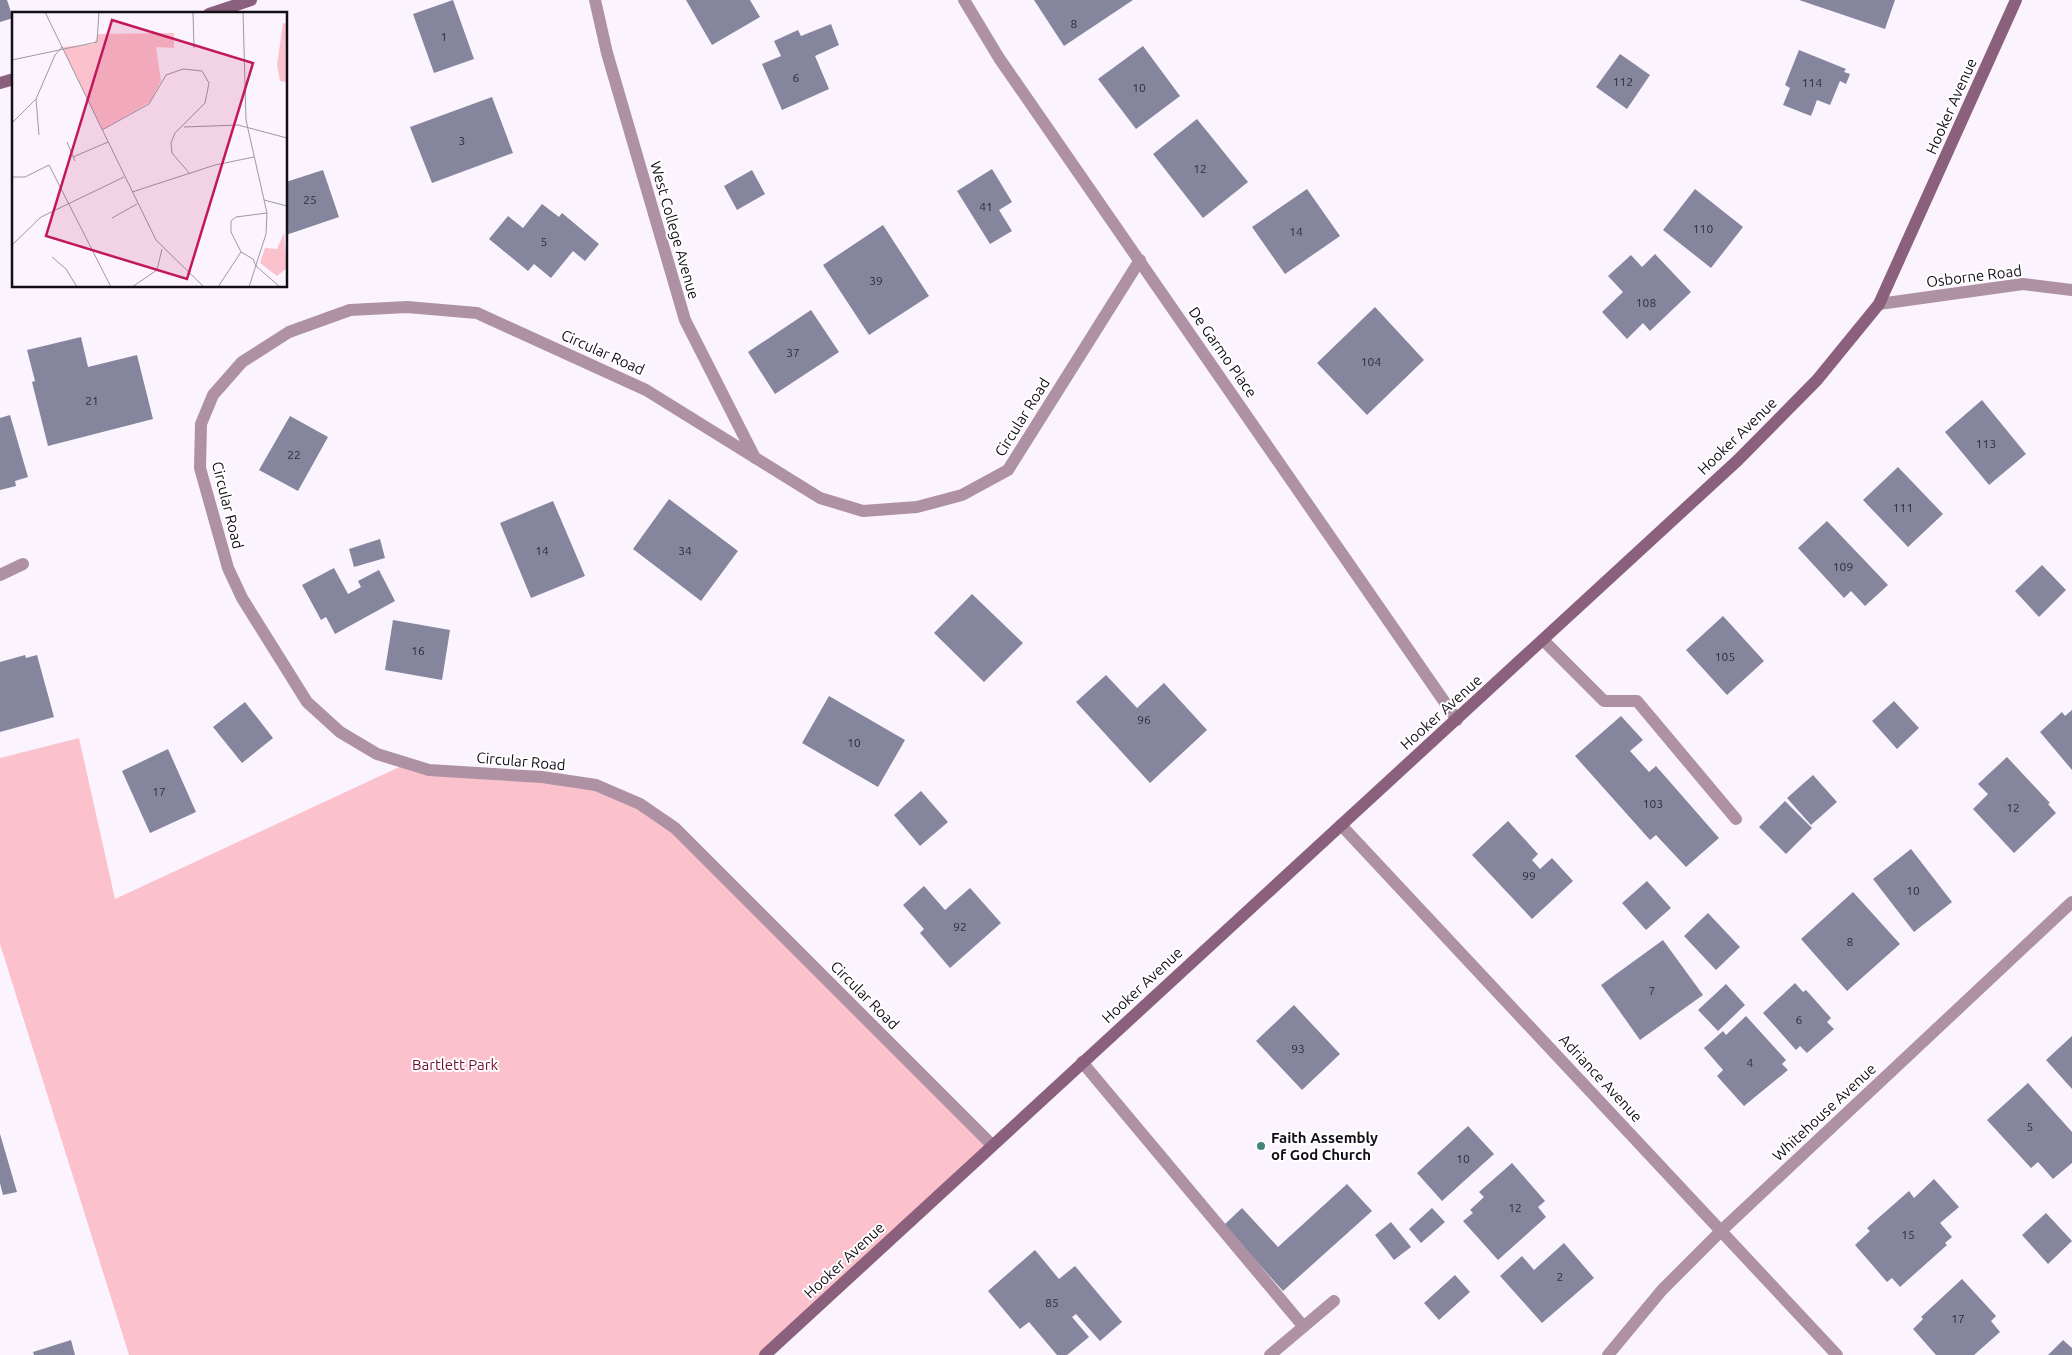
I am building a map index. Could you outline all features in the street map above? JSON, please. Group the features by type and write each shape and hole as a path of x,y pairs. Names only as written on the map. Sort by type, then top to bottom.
{"street":[{"path":"215,12 251,0"},
{"name":"West College Avenue","path":"595,0 607,53 685,320 755,458"},
{"name":"De Garmo Place","path":"964,0 999,58 1456,720"},
{"name":"Hooker Avenue","path":"765,1355 1082,1062 1544,640 1758,440 1817,380 1879,304 2016,0"},
{"path":"0,83 12,79"},
{"name":"Circular Road","path":"992,1145 675,828 640,804 596,785 542,777 429,770 376,754 340,732 307,702 242,598 228,568 200,468 201,424 213,395 242,362 289,332 350,310 407,307 477,313 646,390 820,498 863,511 917,507 962,495 1008,470 1140,260"},
{"name":"Osborne Road","path":"1879,304 2023,284 2072,290"},
{"path":"0,575 23,564"},
{"path":"1544,640 1604,702 1637,701 1736,819"},
{"name":"Adriance Avenue","path":"1341,825 1837,1355"},
{"name":"Whitehouse Avenue","path":"1608,1355 1662,1290 1722,1230 2072,902"},
{"path":"1082,1062 1303,1326"},
{"path":"1270,1355 1334,1301"}],"green space":[{"name":"Bartlett Park","path":"79,738 115,899 408,763 542,777 620,795 675,828 992,1145 765,1355 129,1355 0,944 0,758"}],"building":[{"path":"0,0 7,0 12,18 0,22"},
{"path":"453,0 474,59 434,73 413,14"},
{"path":"686,0 750,0 760,17 712,45"},
{"path":"1034,0 1133,0 1064,46"},
{"path":"1799,0 1895,0 1885,29"},
{"path":"831,24 839,45 815,56 829,89 782,110 762,64 781,56 774,41 798,30 801,36"},
{"path":"1143,46 1180,96 1136,129 1098,79"},
{"path":"1799,50 1846,69 1844,72 1850,74 1846,84 1840,81 1830,105 1817,100 1811,116 1783,105 1790,88 1785,85"},
{"path":"1620,54 1650,75 1627,109 1596,87"},
{"path":"492,97 513,153 432,183 410,127"},
{"path":"1197,119 1248,182 1203,218 1153,154"},
{"path":"992,169 1012,202 999,210 1012,231 990,244 957,191"},
{"path":"323,170 339,217 288,234 288,181"},
{"path":"752,170 765,194 737,210 724,186"},
{"path":"1307,189 1340,236 1285,274 1252,227"},
{"path":"1695,189 1743,227 1711,268 1663,230"},
{"path":"542,204 559,217 562,213 599,244 585,261 573,251 551,278 534,264 528,271 489,239 508,216 523,228"},
{"path":"883,225 929,296 869,335 823,265"},
{"path":"1655,254 1691,292 1650,331 1643,323 1627,339 1602,312 1623,292 1608,276 1631,255 1642,267"},
{"path":"1375,307 1424,360 1367,415 1317,363"},
{"path":"811,310 839,352 775,394 748,352"},
{"path":"81,337 88,367 137,355 153,419 48,446 32,382 35,381 27,350"},
{"path":"1982,400 2026,454 1989,485 1945,432"},
{"path":"10,415 28,477 15,481 16,486 0,490 0,418"},
{"path":"290,416 328,437 298,491 259,470"},
{"path":"1898,467 1943,514 1908,547 1863,500"},
{"path":"669,499 738,551 701,601 633,549"},
{"path":"553,501 585,576 531,598 500,523"},
{"path":"1827,521 1888,585 1865,606 1851,591 1844,598 1798,548"},
{"path":"380,539 385,558 354,567 349,549"},
{"path":"2042,565 2066,590 2039,617 2015,591"},
{"path":"334,568 348,594 361,587 358,581 379,570 395,601 335,634 326,617 321,620 302,585"},
{"path":"972,594 1023,643 984,682 934,633"},
{"path":"1723,616 1764,661 1727,695 1686,650"},
{"path":"393,620 450,630 442,680 385,670"},
{"path":"25,655 26,658 37,655 54,717 0,732 0,662"},
{"path":"1106,675 1137,708 1164,683 1207,730 1150,783 1076,702"},
{"path":"829,696 905,740 878,787 802,743"},
{"path":"1894,701 1919,728 1897,749 1872,721"},
{"path":"245,702 273,738 242,763 213,727"},
{"path":"2072,710 2072,770 2040,732 2062,712 2065,716"},
{"path":"1621,716 1643,740 1630,751 1649,772 1656,766 1719,838 1686,867 1656,835 1650,840 1575,756"},
{"path":"168,749 196,812 150,833 122,771"},
{"path":"2007,757 2050,803 2048,804 2056,813 2014,853 1973,809 1988,794 1978,784"},
{"path":"1813,775 1837,802 1811,825 1787,798"},
{"path":"921,791 948,822 920,846 894,815"},
{"path":"1785,801 1812,828 1786,854 1759,827"},
{"path":"1508,821 1538,854 1532,860 1540,869 1552,858 1573,881 1532,919 1472,855"},
{"path":"1911,849 1952,902 1914,932 1873,879"},
{"path":"1647,881 1671,908 1646,930 1622,903"},
{"path":"924,886 945,910 970,888 1001,923 950,968 920,933 924,929 903,905"},
{"path":"1853,892 1900,944 1847,991 1801,939"},
{"path":"1708,913 1740,947 1716,970 1684,936"},
{"path":"1663,940 1703,995 1640,1040 1601,985"},
{"path":"1795,983 1803,992 1806,990 1831,1018 1827,1022 1834,1029 1807,1053 1800,1046 1796,1050 1763,1013"},
{"path":"1726,984 1745,1005 1718,1031 1698,1010"},
{"path":"1294,1005 1340,1054 1302,1090 1256,1041"},
{"path":"1746,1016 1786,1060 1782,1064 1788,1070 1744,1106 1717,1076 1723,1070 1704,1048 1723,1031 1726,1035"},
{"path":"2072,1036 2072,1089 2046,1060"},
{"path":"2028,1083 2072,1132 2072,1163 2053,1179 2038,1162 2031,1168 1987,1120"},
{"path":"1468,1126 1494,1154 1442,1201 1417,1173"},
{"path":"0,1134 17,1192 3,1195 0,1183"},
{"path":"1512,1163 1545,1201 1538,1207 1546,1217 1498,1260 1463,1221 1473,1213 1470,1210 1484,1197 1479,1192"},
{"path":"1934,1179 1959,1207 1940,1223 1952,1237 1945,1243 1947,1245 1900,1287 1892,1278 1887,1282 1855,1245 1870,1231 1867,1228 1909,1191 1914,1198"},
{"path":"1347,1184 1372,1211 1283,1291 1224,1225 1242,1208 1278,1247"},
{"path":"1432,1208 1445,1222 1421,1243 1409,1229"},
{"path":"2046,1213 2072,1241 2048,1264 2022,1235"},
{"path":"1391,1222 1411,1247 1394,1260 1375,1235"},
{"path":"1564,1243 1594,1278 1542,1323 1500,1276 1522,1256 1534,1270"},
{"path":"1035,1250 1059,1279 1075,1266 1122,1322 1100,1341 1076,1314 1072,1317 1089,1337 1067,1355 1057,1355 1029,1322 1020,1329 988,1291"},
{"path":"1455,1275 1470,1292 1439,1320 1424,1303"},
{"path":"1962,1279 1996,1316 1991,1321 2000,1332 1974,1355 1936,1355 1913,1329 1923,1319 1921,1317"},
{"path":"71,1340 75,1355 34,1355 33,1352"},
{"path":"2063,1340 2072,1348 2072,1355 2048,1355"}],"place":[{"name":"Faith Assembly of God Church","path":"1261,1146"}]}
